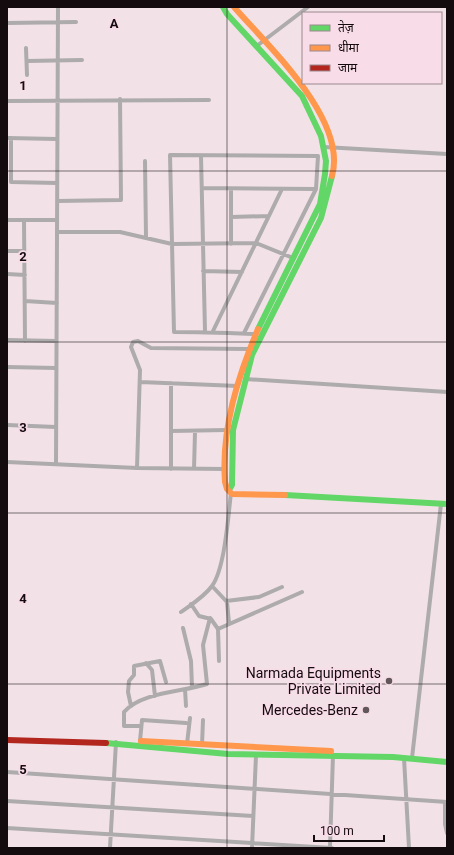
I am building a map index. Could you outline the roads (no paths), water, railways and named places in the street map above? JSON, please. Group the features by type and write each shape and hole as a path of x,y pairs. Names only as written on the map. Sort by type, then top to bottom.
{"street":[{"path":"56,464 58,7"},
{"path":"224,7 227,14 258,45 302,96 310,109 322,137 326,156 323,192 320,204 248,349 227,430 225,469 226,485 230,492"},
{"path":"181,612 212,586 220,570 232,485 233,430 246,379 255,348 321,218 334,170 335,158 333,148 317,107 309,93 234,7"},
{"path":"258,45 308,7"},
{"path":"7,23 76,22"},
{"path":"26,48 27,75"},
{"path":"27,61 82,60"},
{"path":"57,201 121,200 120,99"},
{"path":"7,101 120,99 209,100"},
{"path":"57,140 9,138 10,182 57,183"},
{"path":"324,147 447,154"},
{"path":"244,333 316,190 318,156 170,155 174,332 213,331 256,334"},
{"path":"201,156 204,332"},
{"path":"145,161 146,237"},
{"path":"202,188 316,190"},
{"path":"231,189 231,244"},
{"path":"213,331 282,189"},
{"path":"231,217 269,216"},
{"path":"7,220 57,220"},
{"path":"24,220 25,341"},
{"path":"57,232 120,232 172,244 256,243 293,258"},
{"path":"7,251 24,251"},
{"path":"203,271 242,272"},
{"path":"7,274 25,275"},
{"path":"25,302 56,303"},
{"path":"7,340 56,341"},
{"path":"137,468 140,370 131,344 135,341 151,348 248,349"},
{"path":"7,367 56,368"},
{"path":"246,379 447,392"},
{"path":"140,382 238,386"},
{"path":"171,383 171,469"},
{"path":"7,425 56,427"},
{"path":"171,431 195,432 227,430"},
{"path":"194,469 195,432"},
{"path":"7,462 137,468 225,469"},
{"path":"230,492 326,496 444,504 412,756"},
{"path":"212,586 226,601 229,623"},
{"path":"226,601 259,597 282,587"},
{"path":"218,629 302,592"},
{"path":"191,604 199,616 210,618 218,629 219,661"},
{"path":"140,726 124,726 124,712 140,700 184,688 207,684 203,645 210,618"},
{"path":"183,628 191,661 192,687"},
{"path":"131,706 128,692 129,681 134,675 134,667 160,661 166,682"},
{"path":"146,663 152,670 155,696"},
{"path":"184,688 186,706"},
{"path":"187,744 190,718"},
{"path":"140,741 140,726 142,720 186,723"},
{"path":"202,745 203,720"},
{"path":"7,739 140,741 447,758"},
{"path":"116,741 228,754 333,755 404,758 412,756 447,762"},
{"path":"110,848 116,741"},
{"path":"252,848 256,755"},
{"path":"7,828 331,847 333,755"},
{"path":"404,758 409,848"},
{"path":"7,772 446,802 445,824 447,834"},
{"path":"7,801 253,816"}],"place":[{"name":"Narmada Equipments Private Limited","path":"389,681"},
{"name":"Mercedes-Benz","path":"366,710"}]}
